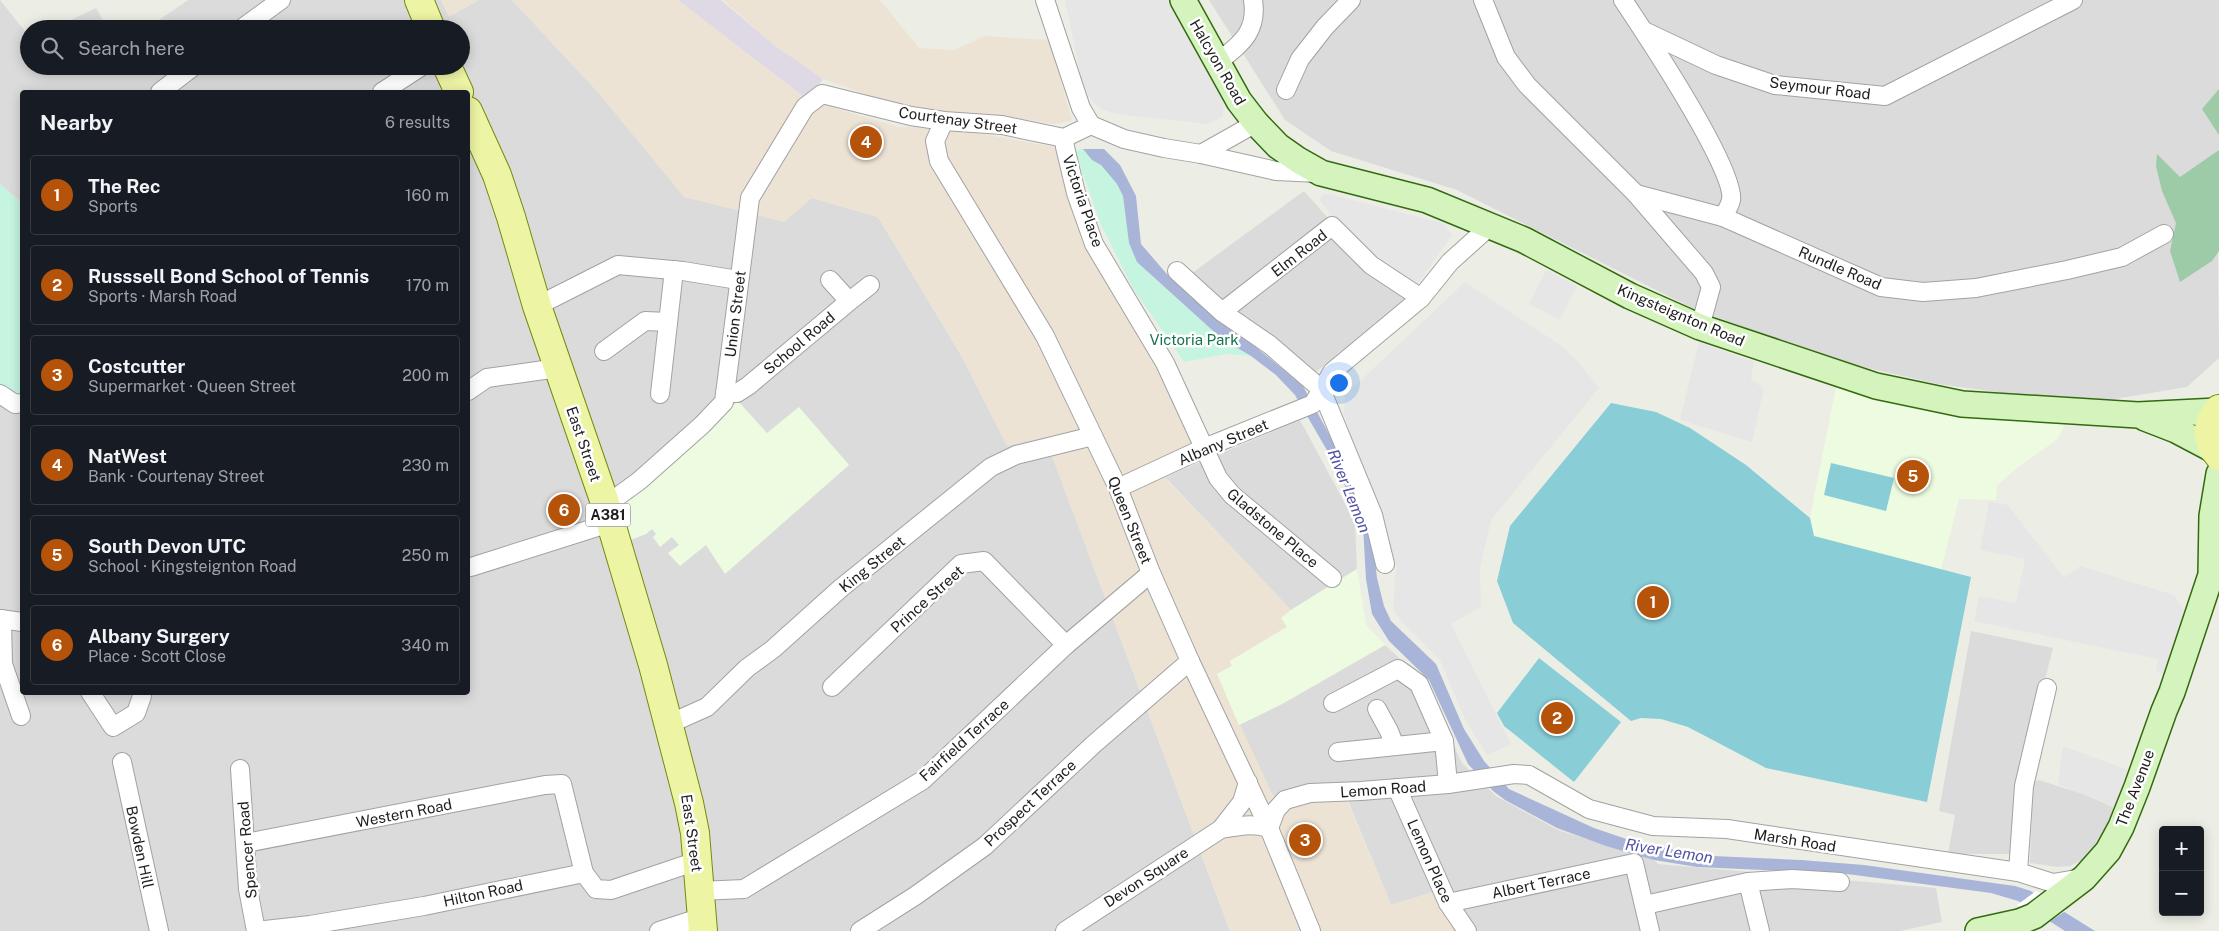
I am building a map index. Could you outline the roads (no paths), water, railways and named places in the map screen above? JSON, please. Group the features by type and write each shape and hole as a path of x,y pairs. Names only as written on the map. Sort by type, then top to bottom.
{"main road":[{"path":"419,0 427,20"},
{"name":"Halcyon Road","path":"1183,0 1239,101 1256,123"},
{"path":"451,75 458,90"},
{"name":"East Street","path":"470,115 497,175 537,306 607,512 669,724 689,803 702,913"},
{"name":"Kingsteignton Road","path":"1256,123 1278,146 1321,173 1427,200 1524,240 1630,296 1700,327 1876,386 1962,404 2138,415 2218,410"},
{"path":"2217,460 2208,435 2209,423 2218,410"},
{"name":"Kingsteignton Road","path":"2138,415 2176,430 2217,460"},
{"name":"The Avenue","path":"1978,931 2032,917 2084,878 2108,851 2121,827 2172,692 2215,570 2212,516 2217,460"}],"street":[{"path":"253,20 281,0"},
{"path":"1045,0 1081,108 1091,125 1124,139 1276,171 1321,173"},
{"path":"1217,63 1250,30 1255,20 1254,0"},
{"path":"1286,90 1300,59 1325,27 1351,0"},
{"path":"1483,0 1506,57 1527,85 1636,194 1704,273 1711,287 1700,327"},
{"name":"Seymour Road","path":"1623,0 1644,30 1698,120 1725,173 1732,198 1724,217"},
{"name":"Seymour Road","path":"1644,30 1716,65 1775,85 1885,96 2068,1"},
{"path":"163,90 182,75"},
{"path":"385,90 408,75"},
{"name":"Courtenay Street","path":"822,94 911,116 944,121 1002,125 1064,138"},
{"name":"Union Street","path":"471,567 607,512 617,497 639,481 720,409 724,402 738,280 750,198 806,107 822,94"},
{"name":"Queen Street","path":"944,121 935,142 939,162 1044,336 1093,436 1118,488 1151,573 1190,661 1269,828 1311,931"},
{"path":"1201,154 1256,123"},
{"path":"1064,138 1091,125"},
{"name":"Victoria Place","path":"1064,138 1064,147 1076,193 1094,244 1164,363 1204,448"},
{"name":"Rundle Road","path":"1636,194 1724,217 1881,287 1923,292 1976,288 2122,257 2164,234"},
{"name":"Elm Road","path":"1222,312 1332,226 1371,265 1421,298"},
{"path":"1317,396 1332,372 1421,298 1450,262 1490,226"},
{"path":"537,306 618,266 674,270 738,280"},
{"path":"660,394 674,270"},
{"path":"1177,271 1222,312 1270,345 1317,396 1373,515 1385,564"},
{"path":"830,280 849,301"},
{"name":"School Road","path":"725,394 736,394 748,386 870,285"},
{"path":"604,351 645,321 668,322"},
{"path":"470,390 487,378 558,368"},
{"path":"0,394 15,404 20,403"},
{"name":"Albany Street","path":"1118,488 1204,448 1297,411 1317,396"},
{"name":"King Street","path":"669,724 707,707 747,668 773,649 841,588 991,467 1016,455 1093,436"},
{"name":"Gladstone Place","path":"1204,448 1218,478 1232,495 1332,578"},
{"name":"Prince Street","path":"832,687 961,564 984,561 1066,645"},
{"name":"Fairfield Terrace","path":"659,931 702,913 744,889 923,780 1066,645 1151,573"},
{"path":"20,622 1,619 3,664 21,716"},
{"name":"Prospect Terrace","path":"860,931 955,869 985,846 1094,744 1190,661"},
{"path":"1333,703 1398,669 1419,684 1444,742 1448,784"},
{"path":"2018,872 2024,786 2047,688"},
{"path":"92,695 113,727 136,714 142,695"},
{"path":"1378,709 1390,731 1395,746"},
{"path":"1338,752 1444,742"},
{"name":"Bowden Hill","path":"122,762 159,931"},
{"name":"Spencer Road","path":"240,769 248,889 256,931"},
{"name":"Marsh Road","path":"1509,774 1529,775 1589,809 1653,826 1727,830 2018,872 2054,883 2084,878"},
{"name":"Lemon Road","path":"1269,828 1276,810 1285,800 1310,793 1448,784 1509,774"},
{"name":"Devon Square","path":"1069,930 1221,829 1242,802 1248,782"},
{"name":"Western Road","path":"246,843 545,785 562,784 584,873"},
{"name":"Lemon Place","path":"1398,788 1448,903 1467,931"},
{"name":"Devon Square","path":"1221,829 1244,825 1269,828"},
{"path":"584,873 596,890 611,890 697,861"},
{"name":"Albert Terrace","path":"1448,903 1634,862 1645,906"},
{"name":"Hilton Road","path":"256,931 310,928 584,873"},
{"path":"1650,931 1645,906 1748,882 1792,879 1840,882"},
{"path":"1748,882 1760,931"}],"water":[{"name":"River Lemon","path":"1083,149 1104,149 1120,165 1136,196 1141,244 1166,273 1303,386 1337,449 1372,534 1377,578 1384,606 1391,621 1436,664 1464,729 1484,761 1509,789 1594,828 1641,844 1713,856 1864,865 2015,886 2031,891 2095,931 2065,931 2018,901 1991,893 1847,874 1697,867 1654,860 1606,846 1557,828 1505,800 1493,791 1468,764 1429,680 1389,641 1372,614 1366,579 1363,526 1336,466 1295,395 1276,375 1251,356 1222,339 1137,262 1129,243 1123,196 1117,184 1101,165 1092,160"}],"place":[{"name":"NatWest","path":"866,142"},
{"name":"South Devon UTC","path":"1913,476"},
{"name":"Albany Surgery","path":"564,510"},
{"name":"The Rec","path":"1653,602"},
{"name":"Russsell Bond School of Tennis","path":"1557,718"},
{"name":"Costcutter","path":"1305,840"}],"park label":[{"name":"Victoria Park","path":"1194,339"}]}
